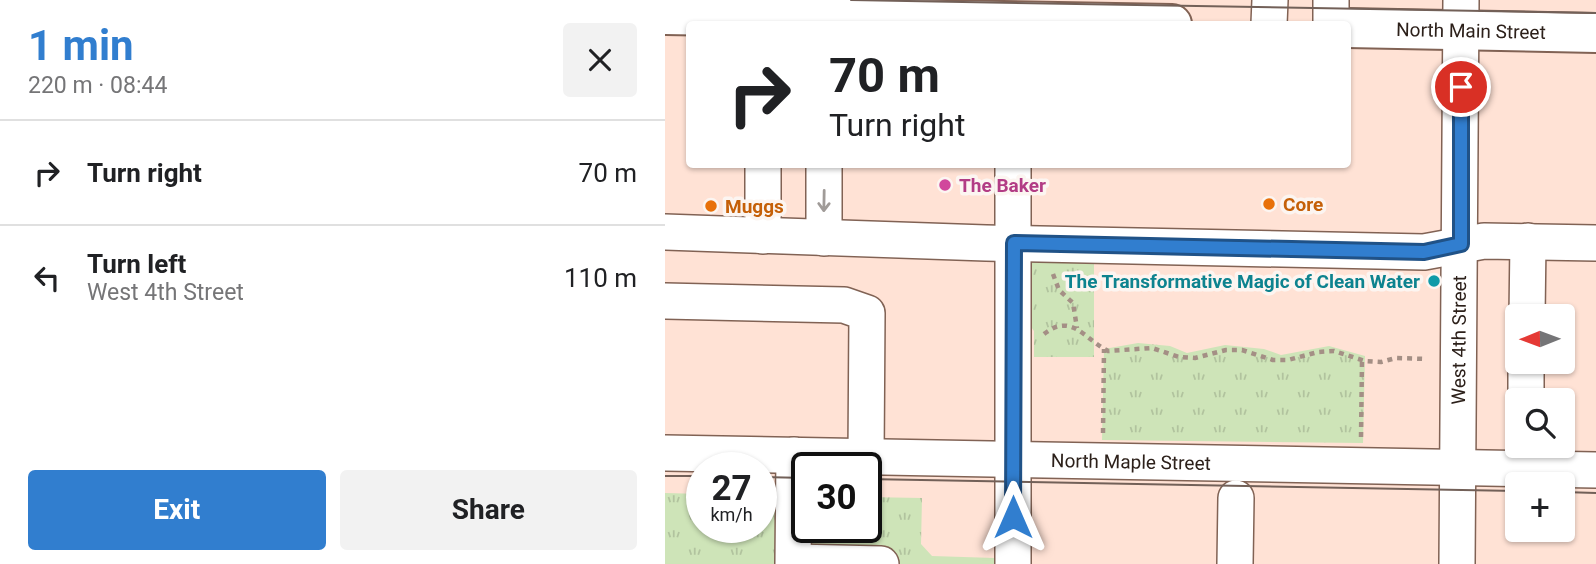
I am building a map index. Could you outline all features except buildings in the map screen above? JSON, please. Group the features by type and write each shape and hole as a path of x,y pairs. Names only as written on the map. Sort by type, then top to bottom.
{"main road":[{"path":"665,15 825,21 1015,15 1120,21"},
{"name":"North Main Street","path":"1351,28 1461,15 1596,33"}],"street":[{"path":"1269,21 1270,0"},
{"path":"1331,0 1331,21"},
{"name":"West 4th Street","path":"1457,564 1461,15"},
{"path":"763,168 763,236"},
{"path":"824,168 824,238"},
{"path":"1013,564 1013,460 1029,244 1014,168"},
{"path":"665,232 1029,244 1424,252 1484,241 1596,243"},
{"path":"1527,304 1528,242"},
{"path":"665,302 843,305 867,313 866,452"},
{"name":"North Maple Street","path":"665,453 791,455"},
{"name":"North Maple Street","path":"882,457 1458,468 1525,458 1596,470"},
{"path":"1235,564 1236,498"},
{"path":"793,543 793,563 881,564"}],"path":[{"path":"1029,244 1043,265 1052,271 1059,290 1073,303 1077,328"},
{"path":"1038,329 1038,339 1056,327 1066,325 1077,328 1104,349 1117,352 1139,347 1152,348 1179,357 1195,358 1226,350 1243,350 1280,360 1334,351 1361,360 1381,362 1396,358 1427,359 1426,371"},
{"path":"1103,434 1104,349"},
{"path":"1353,438 1362,438 1361,360"},
{"path":"1091,433 1117,434"}],"green space":[{"path":"1034,257 1094,257 1094,357 1034,357 1034,331 1024,317 1028,264"},
{"path":"1138,343 1170,346 1187,353 1225,345 1264,349 1281,355 1329,346 1365,356 1363,443 1102,440 1104,349"},
{"path":"665,493 686,494 686,543 777,543 777,495 791,496 791,543 882,543 882,497 922,498 921,544 932,556 995,558 995,564 665,564"}],"tram line":[{"path":"851,0 1596,13"},
{"path":"665,476 686,476"},
{"path":"777,477 791,478"},
{"path":"882,479 1505,491"},
{"path":"1575,492 1596,493"}],"place":[{"name":"The Baker","path":"945,185"},
{"name":"Core","path":"1269,204"},
{"name":"Muggs","path":"711,206"},
{"name":"The Transformative Magic of Clean Water","path":"1434,281"}],"route":[{"path":"1013,517 1014,243 1424,252 1461,244 1461,87"}]}
